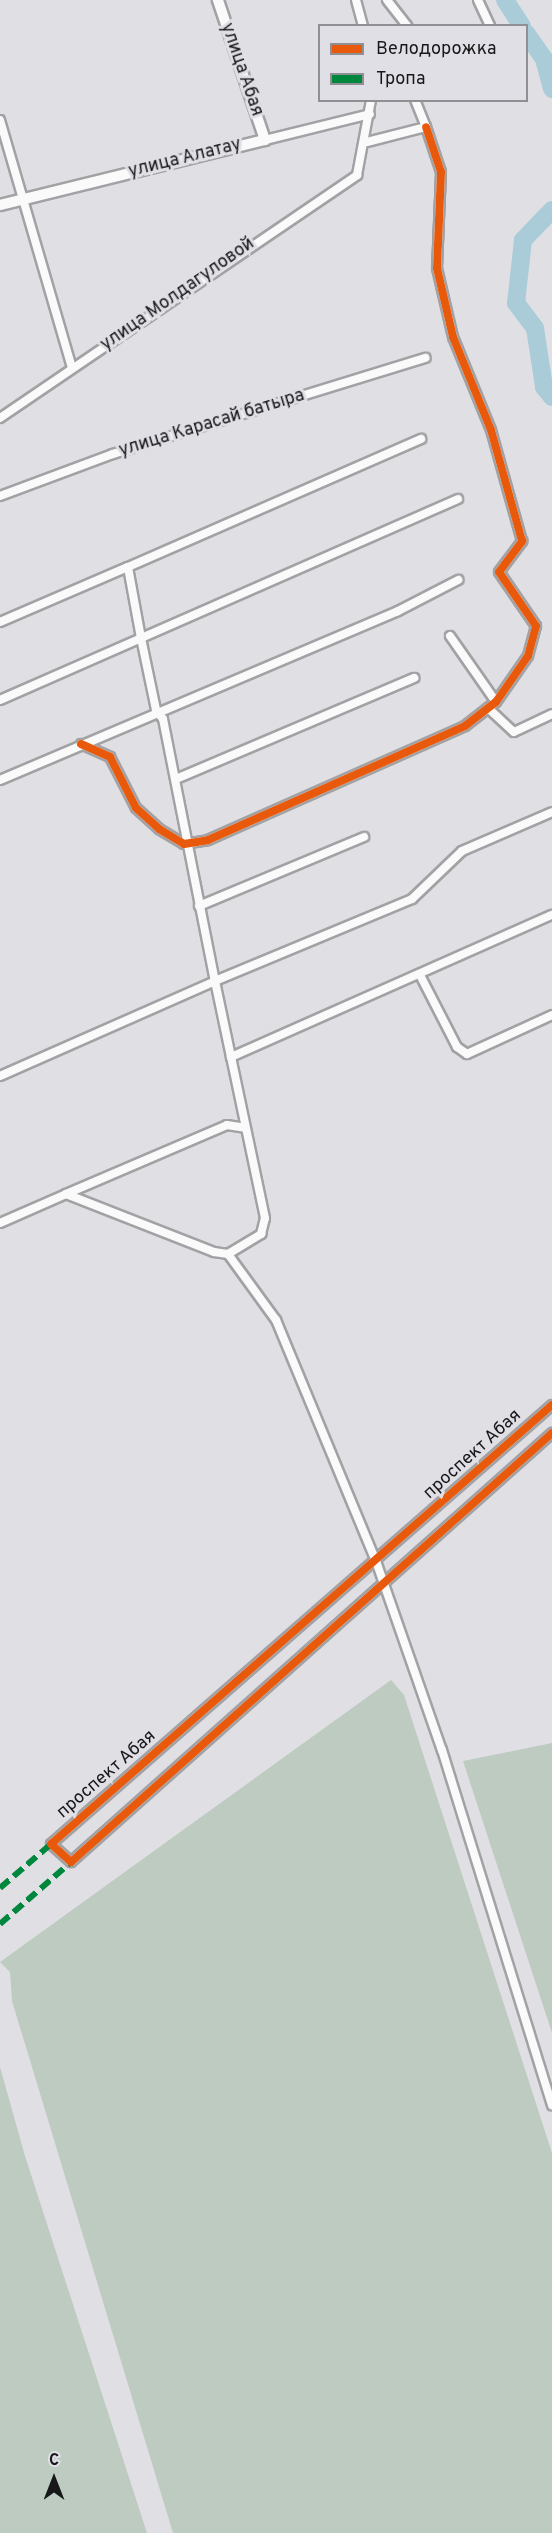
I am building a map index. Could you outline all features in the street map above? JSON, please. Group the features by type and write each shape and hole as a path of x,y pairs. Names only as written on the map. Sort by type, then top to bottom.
{"street":[{"name":"улица Абая","path":"218,0 265,140"},
{"path":"356,0 362,24"},
{"path":"387,0 405,24"},
{"path":"478,0 489,24"},
{"path":"371,102 367,142 426,127"},
{"path":"81,744 110,757 136,808 184,844 208,840 465,726 492,705 528,656 536,626 529,611 500,579 500,567 522,541 491,430 453,337 436,268 441,172 417,102"},
{"name":"улица Алатау","path":"0,204 370,114"},
{"path":"0,120 72,368"},
{"name":"улица Молдагуловой","path":"0,418 357,175 367,142"},
{"name":"улица Карасай батыра","path":"0,496 113,454 426,358"},
{"path":"0,622 421,439"},
{"path":"0,700 458,499"},
{"path":"128,567 156,710 164,719 176,779 184,844 215,981 265,1227 228,1254"},
{"path":"0,780 156,710 398,611 458,580"},
{"path":"450,636 492,705 514,732 552,714"},
{"path":"176,779 414,678"},
{"path":"0,1076 215,981 412,899 462,851 552,812"},
{"path":"199,906 364,837"},
{"path":"231,1057 552,915"},
{"path":"420,975 457,1047 467,1054 552,1014"},
{"path":"0,1223 227,1125 244,1128"},
{"path":"66,1194 228,1254 276,1320 376,1561 442,1750 552,2105"},
{"name":"проспект Абая","path":"552,1404 376,1561 51,1844 71,1862 552,1433"}],"shaded area":[{"path":"391,1680 404,1695 552,2153 552,2533 173,2533 12,2001 10,1972 0,1962"},
{"path":"552,1743 552,2033 463,1761"},
{"path":"0,2067 25,2156 147,2533 0,2533"}],"waterway":[{"path":"505,0 521,24"},
{"path":"528,36 544,59 552,89"},
{"path":"552,210 523,240 516,303 535,328 544,387 552,397"}],"marked path":[{"path":"0,1888 51,1844"},
{"path":"0,1924 71,1862"}],"cycle path":[{"path":"81,744 110,757 136,808 159,829 184,844 208,840 465,726 496,702 528,656 536,626 499,572 522,541 491,430 453,337 437,268 441,172 426,127"},
{"path":"552,1405 51,1844 71,1862 552,1433"}]}
